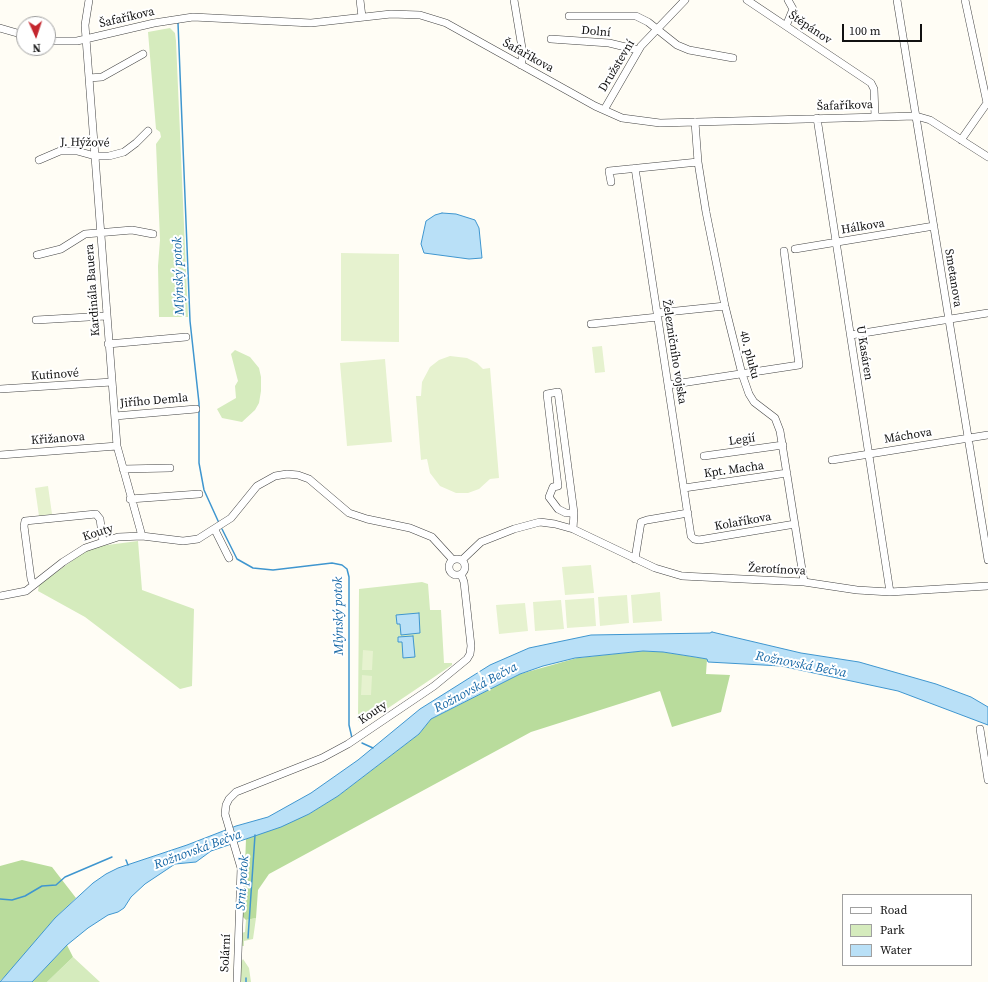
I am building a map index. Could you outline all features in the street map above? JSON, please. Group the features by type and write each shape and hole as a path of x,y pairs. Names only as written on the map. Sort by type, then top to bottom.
{"street":[{"name":"Kardinála Bauera","path":"89,0 85,20 108,344 117,446 130,499 142,536"},
{"path":"360,0 362,18"},
{"path":"514,0 524,54 521,64"},
{"name":"Družstevní","path":"604,110 638,50 685,0"},
{"name":"Štěpánov","path":"747,0 872,84 874,89 875,116"},
{"path":"786,26 793,9 788,0"},
{"name":"Smetanova","path":"897,0 988,560"},
{"path":"961,140 987,103 965,0"},
{"name":"Šafaříkova","path":"56,41 63,42 87,39 154,23 193,17 295,23 326,22 403,14 433,18 452,26 604,110 622,118 638,121 695,122 916,116 930,120 988,157"},
{"path":"569,16 636,16 648,22 677,45 689,50 733,58"},
{"path":"0,28 16,33"},
{"name":"Dolní","path":"551,39 609,43 638,50"},
{"path":"89,78 102,77 143,54"},
{"name":"U Kasáren","path":"818,118 890,592"},
{"name":"40. pluku","path":"695,122 698,162 710,235 725,306 742,374 751,398 777,422 783,445 804,582"},
{"name":"J. Hýžové","path":"39,160 60,151 77,151 95,156 109,156 124,152 148,131"},
{"path":"611,182 609,172 698,162"},
{"name":"Železničního vojska","path":"635,168 691,533 694,539"},
{"name":"Hálkova","path":"795,249 934,226"},
{"path":"37,255 61,249 85,234 132,230 153,234"},
{"path":"668,385 799,366 784,251"},
{"path":"591,324 725,306"},
{"path":"851,335 988,313"},
{"path":"36,320 106,316"},
{"path":"108,344 186,337"},
{"name":"Kutinové","path":"0,389 112,382"},
{"path":"558,486 547,394 558,392 574,514 573,529"},
{"name":"Jiřího Demla","path":"115,416 196,409"},
{"name":"Máchova","path":"832,460 988,435"},
{"name":"Legií","path":"704,456 783,445"},
{"name":"Křižanova","path":"0,455 117,446"},
{"path":"123,469 170,468"},
{"name":"Kpt. Macha","path":"684,488 787,473"},
{"name":"Kouty","path":"0,596 26,591 63,562 85,548 118,537 142,536 183,541 198,539 215,530 231,518 257,486 266,480 286,474 298,475 309,479 349,513 366,519 410,528 432,537 453,560"},
{"path":"570,487 553,487 549,493 550,501 558,509 566,513 574,514"},
{"path":"130,499 199,494"},
{"path":"635,559 641,522 688,513"},
{"path":"33,584 31,580 24,526 25,521 96,514 100,519 103,542"},
{"name":"Žerotínova","path":"462,560 481,542 514,528 540,522 573,529 635,559 669,573 688,576 804,582 857,590 890,592 988,586"},
{"name":"Kolaříkova","path":"694,539 702,540 795,524"},
{"path":"215,530 229,558"},
{"path":"461,574 454,575 450,571 449,564 453,560 462,560"},
{"name":"Kouty","path":"237,853 225,808 233,794 322,758 341,748 434,686 467,660 470,654 471,646 464,582 461,574 465,566 462,560"},
{"path":"980,728 988,780"},
{"name":"Solární","path":"236,982 241,884 237,853"}],"green space":[{"path":"170,28 175,33 176,41 188,317 159,317 158,266 160,240 156,144 161,137 160,132 156,129 148,32"},
{"path":"341,253 399,254 399,342 341,341"},
{"path":"602,346 605,372 595,373 592,347"},
{"path":"235,350 250,357 259,368 261,377 259,403 255,410 242,422 222,418 217,409 236,398 235,386 238,381 231,354"},
{"path":"450,356 467,358 477,363 483,369 490,368 499,478 490,479 479,489 468,493 456,493 440,486 430,473 427,459 421,460 416,396 421,396 422,382 430,367 439,360"},
{"path":"385,359 392,442 347,446 340,363"},
{"path":"48,486 52,514 39,516 35,488"},
{"path":"138,541 142,590 194,609 192,686 180,689 85,617 38,591 39,585 84,552 100,546"},
{"path":"591,565 594,593 565,595 562,567"},
{"path":"422,582 428,584 430,610 441,610 444,663 452,663 452,665 363,725 358,720 359,589"},
{"path":"660,592 662,621 633,623 631,595"},
{"path":"627,595 629,623 600,626 598,597"},
{"path":"594,598 596,626 567,628 565,600"},
{"path":"561,600 564,629 535,631 533,602"},
{"path":"525,603 528,631 499,634 496,605"},
{"path":"363,650 373,651 372,670 362,670"},
{"path":"643,651 663,652 707,659 706,674 730,675 721,712 672,727 660,691 531,732 269,874 258,890 256,918 246,920 243,917 246,839 309,814 338,796 419,734 431,719 520,674 577,658"},
{"path":"362,675 372,676 371,695 361,695"},
{"path":"22,860 52,867 76,898 55,918 12,970 0,981 0,866"},
{"path":"256,918 253,939 244,941 244,946 242,946 241,933 245,932 246,920"},
{"path":"67,945 73,957 47,982 32,982"},
{"path":"73,957 100,982 47,982"},
{"path":"243,959 249,968 251,982 240,982 241,962"}],"water":[{"path":"442,213 456,214 475,220 479,228 482,258 469,259 424,253 421,244 426,221 435,215"},
{"path":"419,613 420,633 401,635 400,624 397,624 396,615"},
{"name":"Rožnovská Bečva","path":"712,632 801,653 859,662 936,684 971,697 988,707 988,725 898,691 781,666 708,662 707,659 663,652 643,651 575,658 543,666 520,674 431,719 419,734 338,796 309,814 281,827 211,851 196,862 175,864 145,884 131,897 124,908 118,912 108,915 88,928 67,945 32,982 0,982 55,918 93,883 106,874 118,868 187,845 236,826 268,817 311,793 358,760 420,709 490,665 529,648 591,635"},
{"path":"413,636 415,657 403,658 402,642 398,642 398,637"}],"pier":[{"path":"478,669 491,690 489,691 476,670"}],"waterway":[{"name":"Mlýnský potok","path":"178,23 190,321 199,403 199,463 204,490 219,523"},
{"name":"Mlýnský potok","path":"222,529 237,559 253,568 273,570 332,563 342,565 347,569 349,577 349,725 352,738"},
{"name":"Mlýnský potok","path":"362,743 373,748"},
{"name":"Srní potok","path":"248,938 255,835"},
{"path":"0,899 12,900 25,896 42,886 56,885 65,877 112,857"},
{"path":"126,860 128,865"}]}
